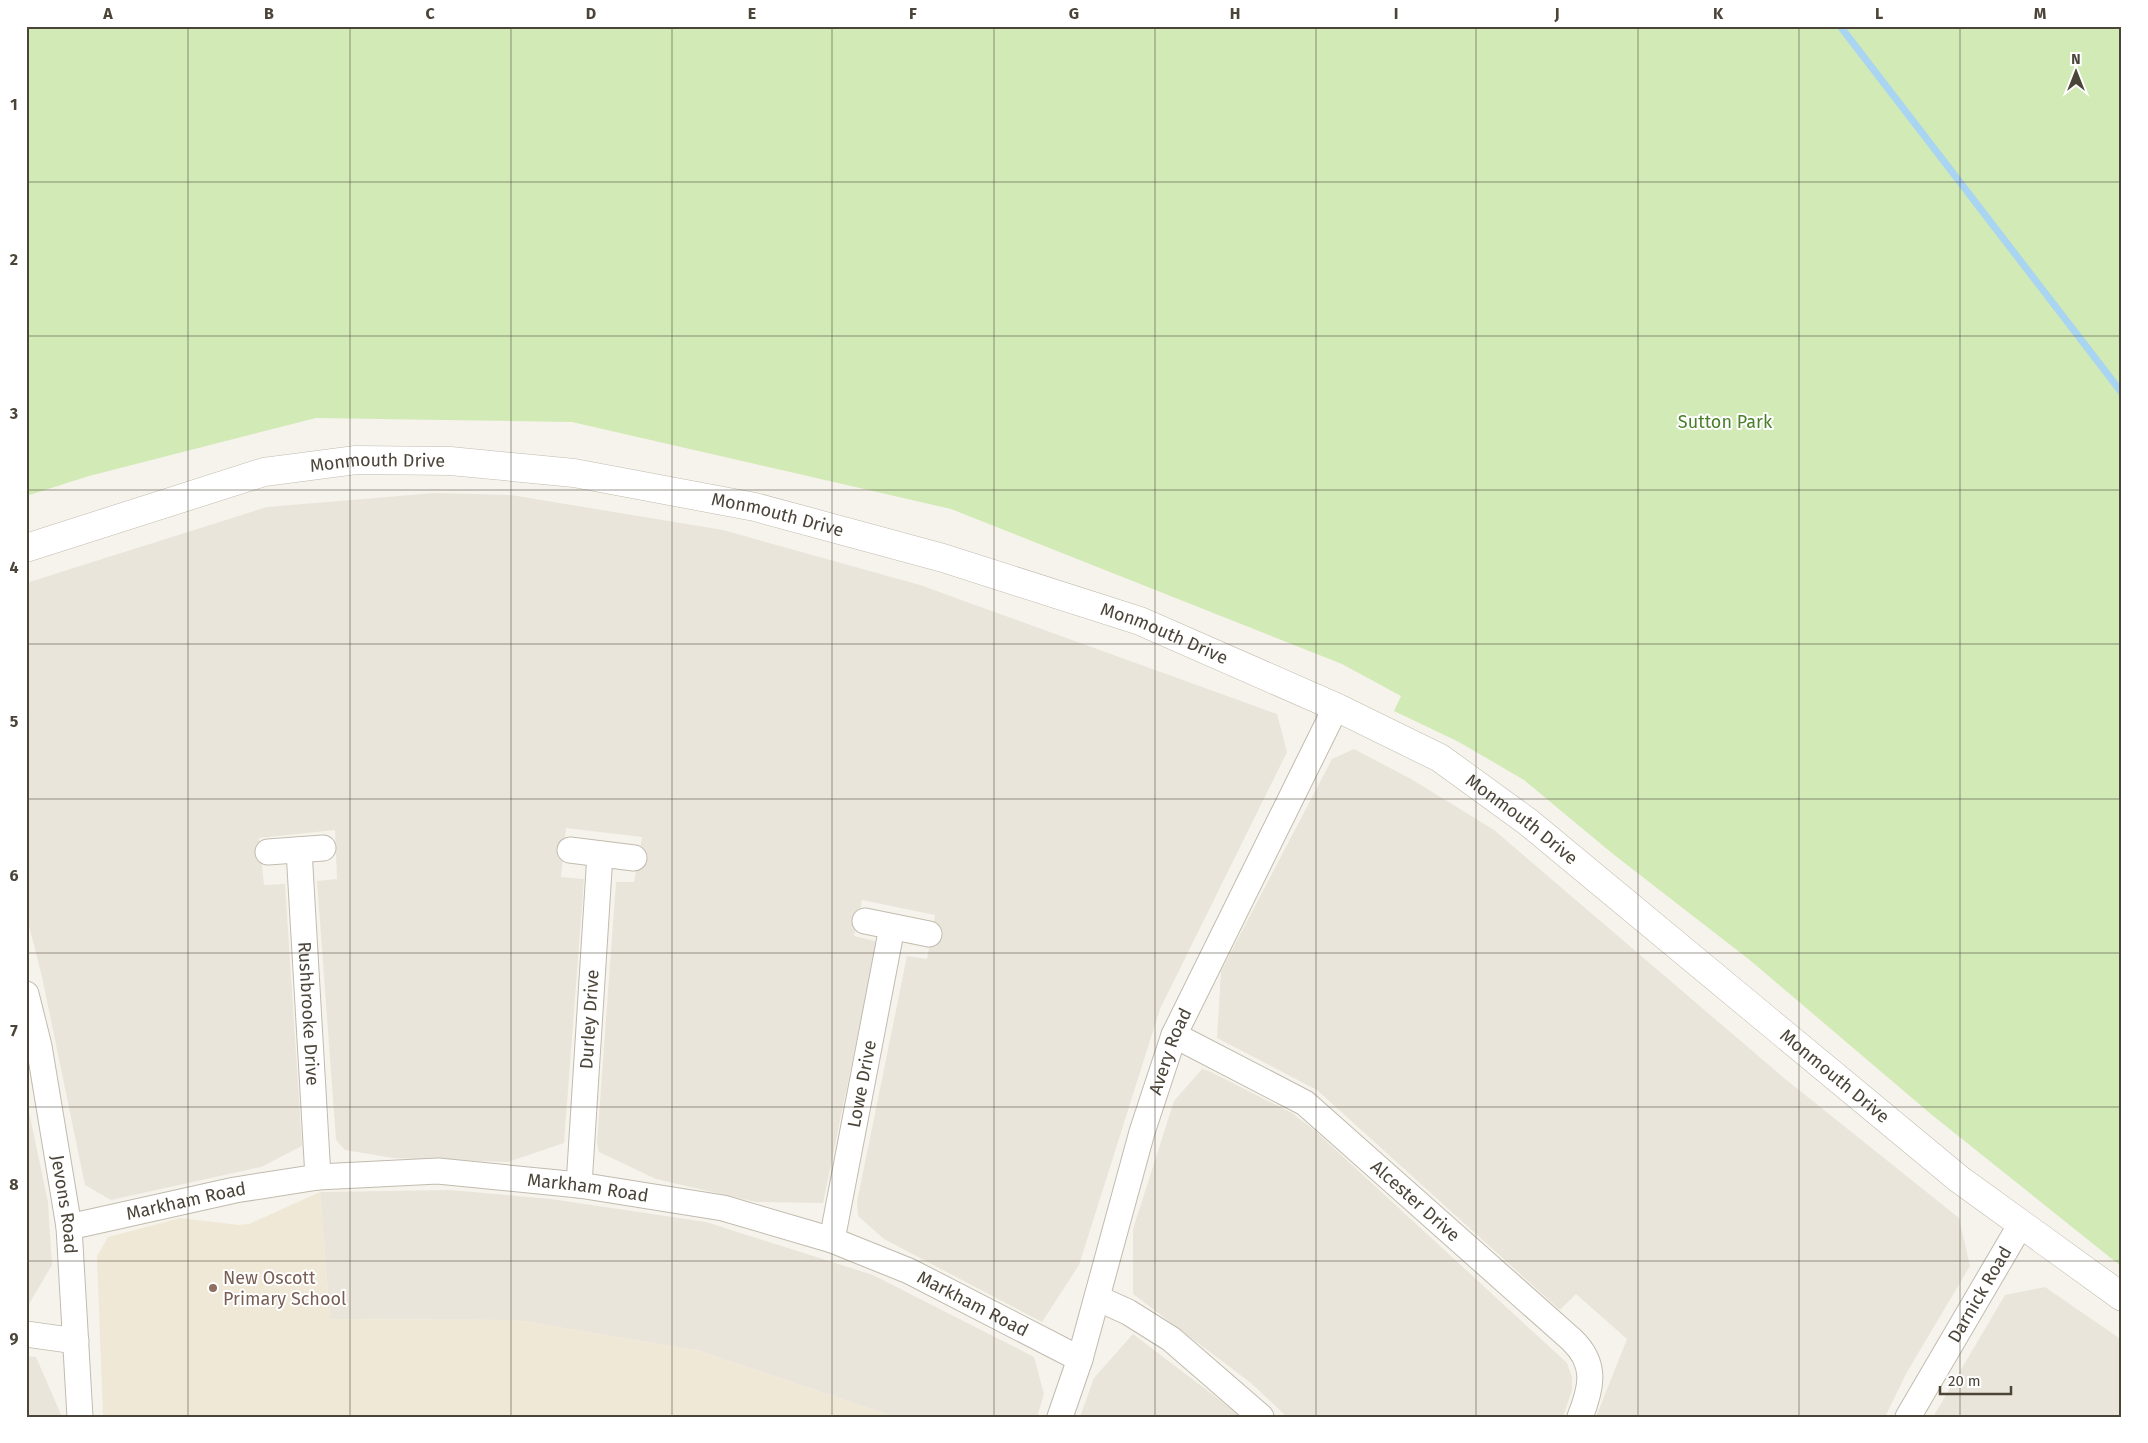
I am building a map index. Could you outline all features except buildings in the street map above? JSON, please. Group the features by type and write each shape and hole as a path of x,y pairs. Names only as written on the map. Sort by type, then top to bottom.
{"street":[{"name":"Monmouth Drive","path":"26,548 264,472 366,460 450,461 574,473 755,507 943,558 1140,621 1336,707 1440,758 1528,822 1959,1179 2122,1297"},
{"name":"Avery Road","path":"1060,1417 1080,1359 1142,1132 1174,1035 1336,707"},
{"name":"Rushbrooke Drive","path":"268,852 311,849 318,1177"},
{"path":"570,850 634,858"},
{"name":"Durley Drive","path":"579,1185 600,854"},
{"path":"865,921 892,928 930,934"},
{"name":"Lowe Drive","path":"832,1240 892,928"},
{"name":"Jevons Road","path":"26,994 39,1046 69,1228 80,1417"},
{"name":"Alcester Drive","path":"1174,1035 1305,1103 1572,1340 1583,1351 1590,1374 1589,1394 1580,1417"},
{"name":"Markham Road","path":"69,1228 235,1190 318,1177 438,1172 579,1185 723,1208 832,1240 909,1271 1080,1359"},
{"name":"Darnick Road","path":"1908,1417 2021,1224"},
{"path":"1097,1298 1128,1312 1171,1339 1261,1417"},
{"path":"26,1334 76,1341"}],"shaded area":[{"path":"435,493 511,495 723,530 920,585 1277,714 1287,752 1160,1009 1079,1265 1042,1322 884,1239 858,1216 857,1202 907,956 927,959 935,915 862,900 854,936 875,941 875,951 823,1203 756,1202 656,1179 599,1152 597,1143 616,882 634,882 642,837 566,828 561,877 584,879 564,1143 508,1162 393,1158 345,1150 336,1140 317,881 337,879 335,830 259,838 264,885 285,884 302,1146 261,1167 111,1200 85,1185 42,977 26,914 26,583 267,507"},
{"path":"1354,749 1411,779 1494,830 1784,1078 1959,1218 1970,1266 1907,1372 1885,1417 1596,1417 1627,1339 1576,1294 1560,1310 1317,1090 1217,1038 1221,971 1332,759"},
{"path":"1202,1069 1292,1113 1313,1129 1567,1363 1572,1377 1572,1390 1563,1417 1287,1417 1251,1383 1133,1294 1133,1229 1174,1101"},
{"path":"26,1098 48,1202 52,1265 26,1309"},
{"path":"450,1190 551,1199 706,1222 873,1275 1034,1357 1044,1394 1037,1417 894,1417 700,1351 516,1320 330,1319 320,1192"},
{"name":"New Oscott Primary School","path":"320,1192 330,1319 516,1320 700,1351 894,1417 103,1417 97,1256 108,1237 180,1218 239,1225 249,1224"},
{"path":"2045,1287 2122,1340 2122,1417 1933,1417 2005,1295"},
{"path":"1133,1334 1242,1417 1080,1417 1094,1378"},
{"path":"26,1356 36,1357 62,1417 26,1417"}],"green space":[{"name":"Sutton Park","path":"26,26 2122,26 2122,1267 1932,1115 1751,961 1613,854 1524,780 1459,742 1394,711 1401,696 1342,664 951,509 572,422 316,418 89,476 26,496"}],"waterway":[{"path":"1840,26 2122,393"}],"place":[{"name":"New Oscott Primary School","path":"213,1288"}]}
